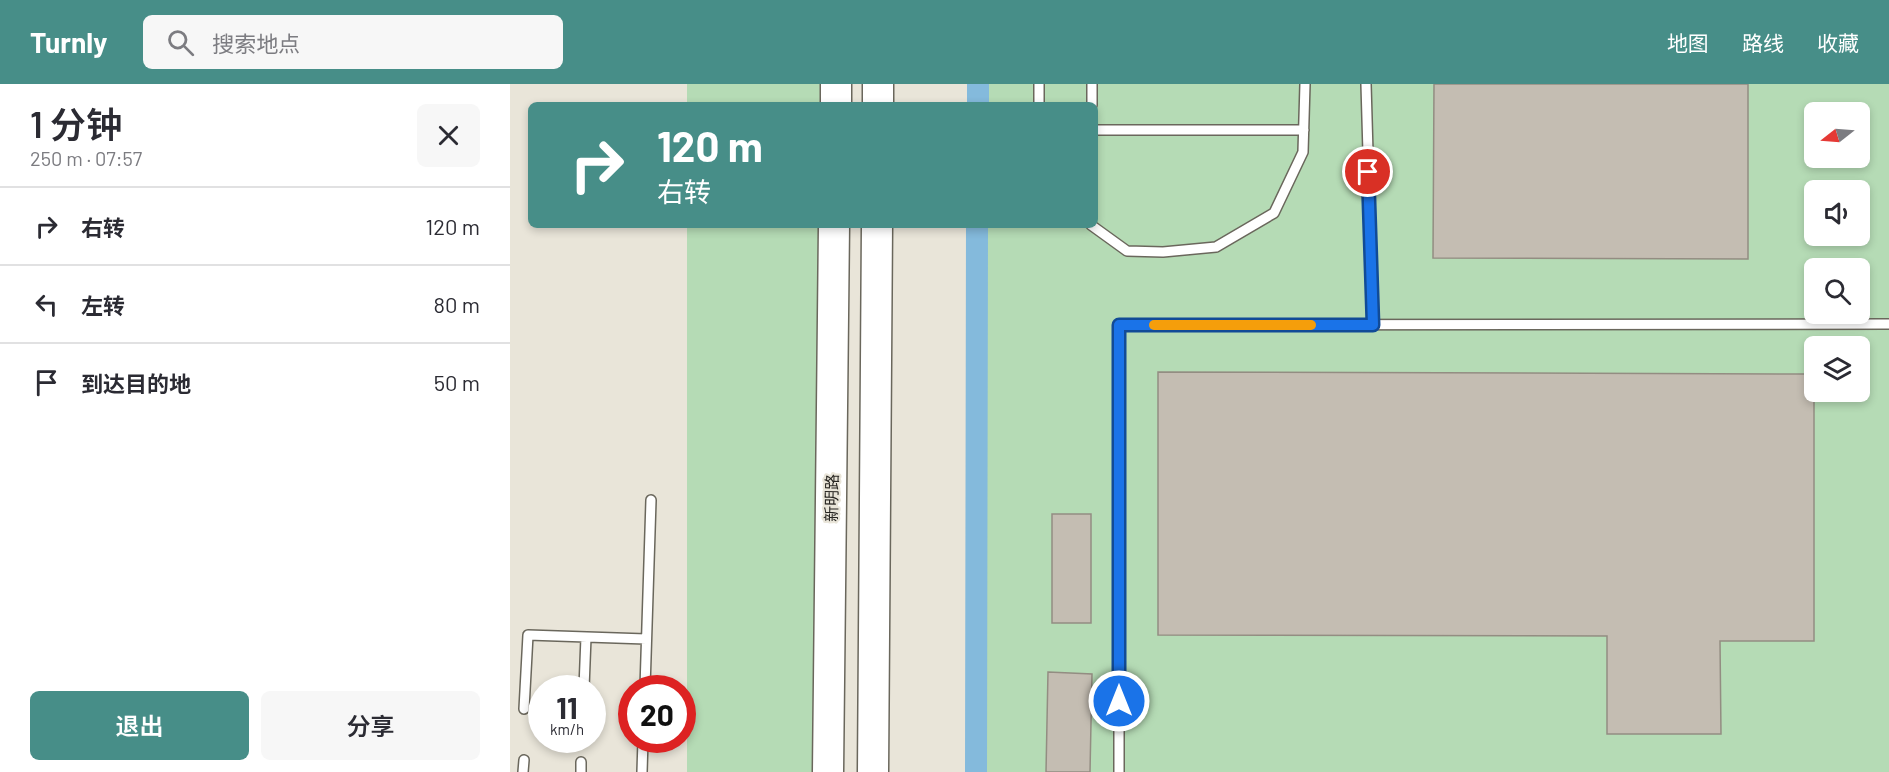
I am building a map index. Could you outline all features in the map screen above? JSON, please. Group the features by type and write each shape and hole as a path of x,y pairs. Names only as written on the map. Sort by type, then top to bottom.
{"main road":[{"path":"836,84 836,102"},
{"path":"878,84 878,102"},
{"name":"新明路","path":"828,772 834,228"},
{"path":"873,772 877,228"}],"lane":[{"path":"1039,84 1039,102"},
{"path":"1092,84 1092,102"},
{"path":"1097,228 1127,251 1163,252 1216,247 1274,213 1303,152 1305,84"},
{"path":"1366,84 1373,325"},
{"path":"1098,130 1304,129"},
{"path":"1119,772 1119,325 1889,324"},
{"path":"645,675 651,500"},
{"path":"524,709 528,635 646,639"},
{"path":"585,675 586,637"},
{"path":"642,772 643,753"},
{"path":"524,760 524,772"}],"green space":[{"path":"687,84 834,84 833,102 687,102"},
{"path":"978,84 1889,84 1889,772 976,772 977,228 1098,228 1098,102 978,102"},
{"path":"687,228 832,228 828,772 687,772 687,753 696,753 696,675 687,675"}],"building":[{"path":"1434,84 1748,84 1748,259 1433,258"},
{"path":"1158,372 1804,374 1804,402 1814,402 1814,641 1720,641 1721,734 1607,734 1607,636 1158,635"},
{"path":"1052,514 1091,514 1091,623 1052,623"},
{"path":"1048,672 1092,674 1090,772 1046,772"}],"waterway":[{"path":"978,84 978,102"},
{"path":"976,772 977,228"}],"slow traffic":[{"path":"1154,325 1311,325"}],"route":[{"path":"1119,701 1119,325 1373,325 1368,172"}]}
